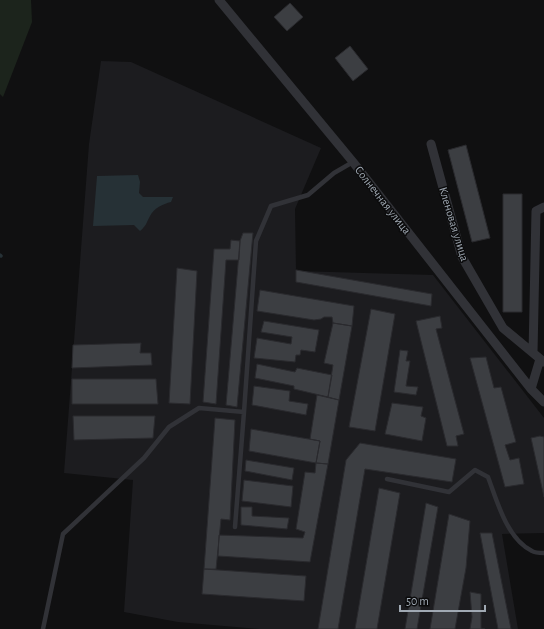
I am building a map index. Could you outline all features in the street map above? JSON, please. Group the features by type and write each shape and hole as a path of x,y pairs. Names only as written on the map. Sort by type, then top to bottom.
{"street":[{"name":"Солнечная улица","path":"219,0 354,162 531,389 544,402"},
{"name":"Кленовая улица","path":"431,144 462,257 503,328 539,358"},
{"path":"531,389 539,358 536,211 544,206"}],"lane":[{"path":"235,527 256,241 271,206 308,195 334,173 354,162"},
{"path":"43,629 63,534 144,458 169,427 199,408 244,412"},
{"path":"387,479 449,492 475,470 488,477 505,523 517,539 532,551 544,553"}],"shaded area":[{"path":"0,0 31,0 32,22 3,97 0,94"},
{"path":"101,61 131,62 321,148 295,209 296,271 433,275 544,418 544,533 502,534 518,629 259,629 178,622 124,612 133,480 64,473 89,144"},
{"path":"138,175 140,182 139,193 143,197 173,197 171,202 156,209 140,231 134,225 93,226 97,176"}],"building":[{"path":"290,3 303,17 287,31 274,17"},
{"path":"350,46 368,69 353,81 335,58"},
{"path":"466,145 490,238 472,242 448,150"},
{"path":"503,194 522,194 522,312 503,312"},
{"path":"243,233 253,233 237,407 226,405 240,241"},
{"path":"231,240 240,241 239,260 226,260 216,404 203,402 214,249 230,249"},
{"path":"177,268 197,271 190,404 169,403"},
{"path":"296,270 432,294 431,306 296,282"},
{"path":"260,290 354,306 352,326 333,323 332,317 324,317 314,320 257,311"},
{"path":"371,309 395,314 375,431 349,427"},
{"path":"440,316 442,328 436,329 464,434 456,436 458,446 447,446 416,321"},
{"path":"264,321 319,330 315,352 301,350 300,355 296,355 295,362 254,358 257,338 291,344 292,337 261,332"},
{"path":"333,323 352,326 339,400 328,397 333,365 324,363"},
{"path":"141,343 140,353 151,353 152,365 72,368 73,345"},
{"path":"400,350 408,351 406,361 410,361 406,386 418,387 416,395 394,392"},
{"path":"486,357 494,388 501,387 516,442 505,445 510,460 519,458 524,484 505,487 470,358"},
{"path":"257,364 295,372 297,368 332,375 328,397 294,389 294,386 255,378"},
{"path":"72,379 156,379 158,404 72,404"},
{"path":"254,386 290,391 289,401 308,404 306,415 252,405"},
{"path":"317,395 339,400 328,464 316,463 320,441 310,439"},
{"path":"392,403 423,407 421,416 426,418 422,441 385,434"},
{"path":"73,416 155,416 153,438 74,440"},
{"path":"215,418 235,420 230,520 221,519 216,569 204,569"},
{"path":"251,429 320,441 316,463 249,451"},
{"path":"540,436 544,437 544,497 531,438"},
{"path":"360,443 456,459 452,482 365,469 338,629 318,629 346,460"},
{"path":"246,460 294,468 292,480 245,471"},
{"path":"316,463 328,464 310,562 218,556 219,535 303,538 305,532 296,529 305,472 315,473"},
{"path":"244,480 293,486 291,507 242,501"},
{"path":"379,488 400,493 377,629 355,629"},
{"path":"426,503 438,507 417,629 405,629"},
{"path":"241,507 252,507 252,516 289,518 287,529 241,525"},
{"path":"449,514 470,521 466,568 455,629 430,629"},
{"path":"480,533 492,533 511,629 498,629"},
{"path":"204,569 306,576 304,601 202,594"},
{"path":"470,592 481,594 481,628 485,629 470,629 472,617"}]}
